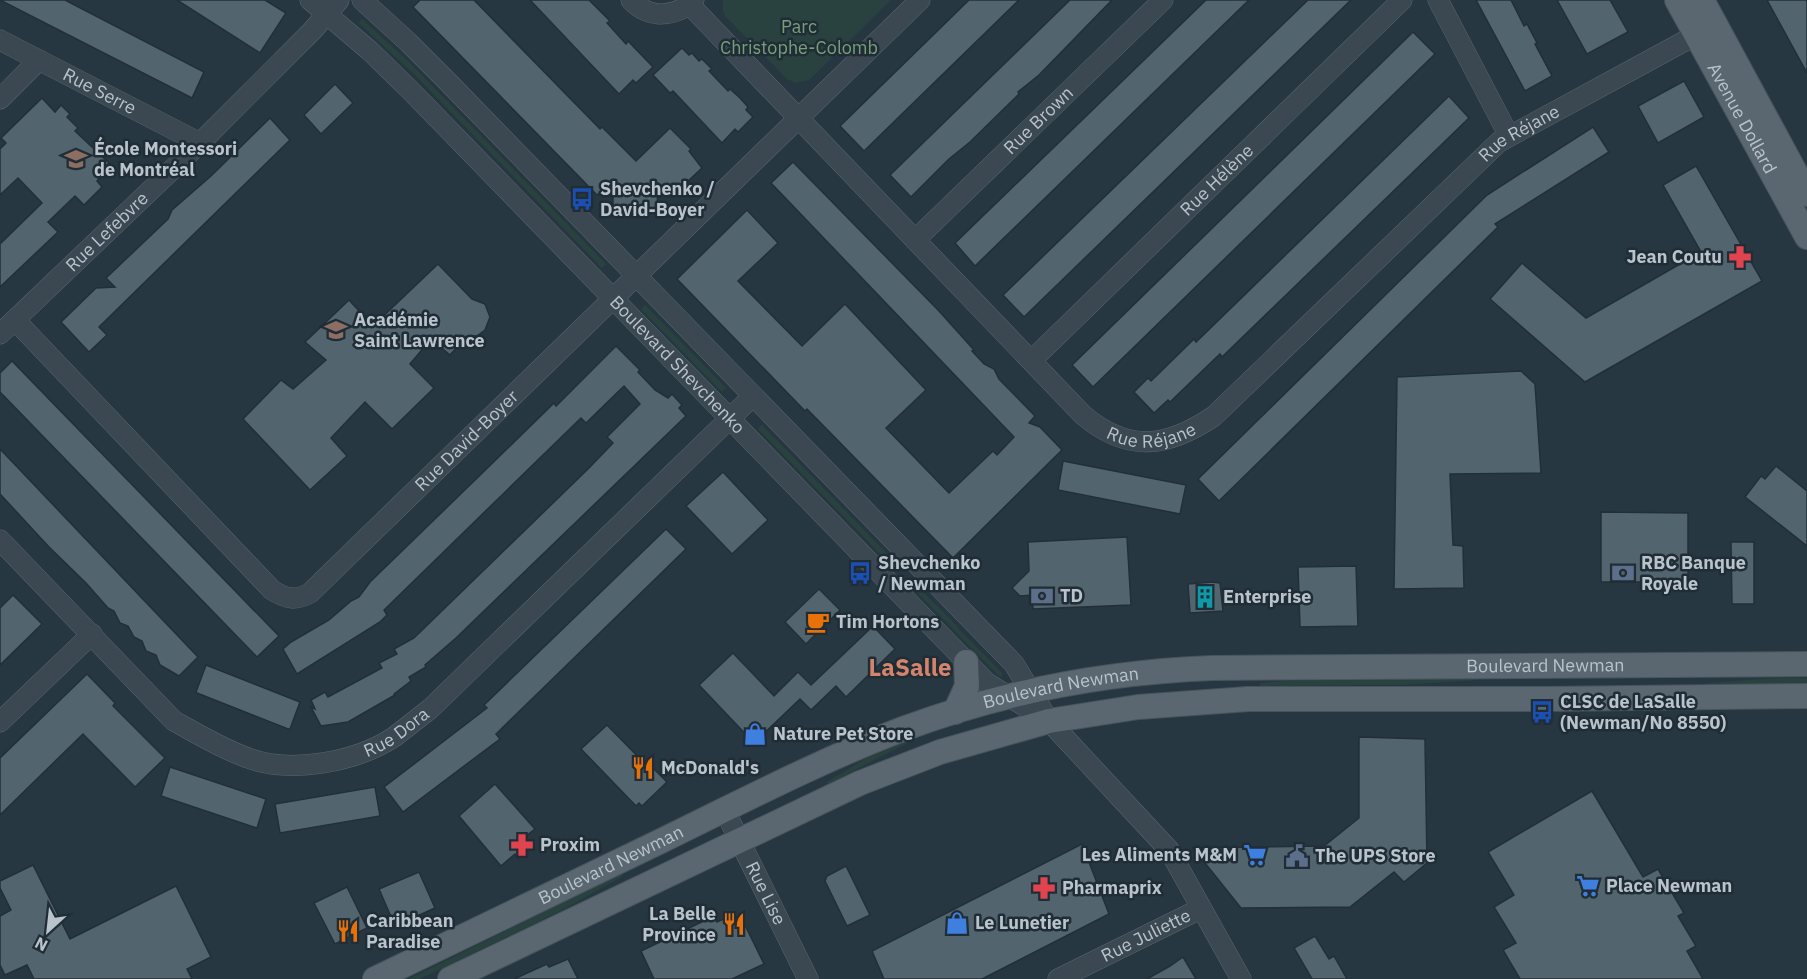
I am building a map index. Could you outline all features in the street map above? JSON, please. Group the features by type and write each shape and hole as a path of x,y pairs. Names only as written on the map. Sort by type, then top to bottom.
{"main road":[{"name":"Avenue Dollard","path":"1677,0 1706,30 1807,194"},
{"name":"Avenue Dollard","path":"1702,0 1706,30 1807,237"},
{"path":"955,712 967,686 966,662"},
{"name":"Boulevard Newman","path":"375,979 724,809 872,742 955,712 1019,694 1127,675 1220,668 1807,663"},
{"name":"Boulevard Newman","path":"450,979 830,796 896,767 957,746 1049,721 1138,707 1248,699 1807,696"}],"street":[{"name":"Boulevard Shevchenko","path":"310,0 333,7 411,91 987,683 1019,694 1049,721 1159,838 1174,859 1240,979"},
{"name":"Boulevard Shevchenko","path":"362,0 408,42 1014,664 1019,694"},
{"name":"Rue Réjane","path":"631,0 637,6 658,15 668,15 692,2 798,117 1083,415 1107,432 1132,440 1152,442 1175,438 1193,430 1214,416 1489,150 1509,136 1706,30"},
{"name":"Rue David-Boyer","path":"15,320 272,590 283,597 299,599 310,593 920,0"},
{"name":"Rue Brown","path":"915,240 1163,0"},
{"name":"Rue Hélène","path":"1032,360 1402,0"},
{"path":"1438,0 1509,136"},
{"name":"Rue Lefebvre","path":"0,334 200,143 333,7"},
{"name":"Rue Serre","path":"0,40 200,143"},
{"path":"0,99 39,60"},
{"name":"Rue Dora","path":"0,540 174,721 249,759 287,766 324,763 362,752 392,738 430,709 753,396"},
{"path":"0,722 92,634"},
{"name":"Rue Lise","path":"724,809 808,979"},
{"name":"Rue Juliette","path":"1058,979 1200,909"}],"green space":[{"name":"Parc Christophe-Colomb","path":"723,0 891,0 809,80 796,83 787,79 725,16"},
{"path":"362,19 409,62 606,264 602,268 418,78 359,23"},
{"path":"645,305 726,388 722,392 641,309"},
{"path":"762,425 902,569 898,572 758,429"},
{"path":"918,587 1003,674 1000,677 915,590"},
{"path":"1478,678 1478,680 1401,685 1260,686 1260,683 1284,681"},
{"path":"1807,678 1807,683 1709,686 1708,683"},
{"path":"909,740 828,784 827,782 865,759"},
{"path":"622,873 623,876 564,909 420,979 409,979"}],"building":[{"path":"0,0 65,0 204,72 192,98"},
{"path":"177,0 265,0 286,13 260,53"},
{"path":"420,0 474,0 600,129 602,127 636,161 670,128 691,149 689,151 702,168 671,197 658,183 657,210 613,209 613,182 599,195 596,194 413,7"},
{"path":"530,0 589,0 610,21 607,23 626,44 628,41 653,67 636,83 633,80 619,94"},
{"path":"969,0 1019,0 864,151 840,126"},
{"path":"1070,0 1112,0 1039,75 1018,92 1019,94 911,197 890,175"},
{"path":"1206,0 1249,0 975,266 955,243"},
{"path":"1308,0 1351,0 1024,317 1003,295"},
{"path":"1476,0 1511,0 1524,26 1527,24 1552,76 1525,91"},
{"path":"1557,0 1610,0 1628,32 1587,54"},
{"path":"1767,0 1807,0 1807,73"},
{"path":"1413,32 1435,54 1093,387 1072,365"},
{"path":"682,48 689,55 692,53 699,61 702,59 712,69 709,71 728,91 730,89 748,107 746,110 753,117 738,132 735,129 722,143 673,91 670,93 653,75"},
{"path":"1684,81 1704,117 1658,143 1638,106"},
{"path":"335,84 353,103 321,134 304,115"},
{"path":"1449,96 1469,118 1222,357 1220,354 1170,402 1168,400 1154,413 1134,392 1148,378 1151,381 1194,339 1196,342"},
{"path":"42,98 55,112 61,105 70,114 67,117 78,128 75,131 109,163 97,174 100,177 97,181 102,187 84,205 75,196 48,222 58,232 0,287 0,244 42,203 18,178 0,195 0,149 6,143 1,138"},
{"path":"270,118 290,140 99,327 107,335 89,352 61,322 96,288 115,287 106,278 168,219 172,210 211,176"},
{"path":"1593,127 1609,152 1495,224 1498,227 1219,501 1198,479 1487,195"},
{"path":"793,162 939,311 984,364 994,369 999,379 1035,416 1029,423 1040,427 1062,450 953,558 807,409 805,411 677,279 747,210 778,243 738,281 802,346 845,304 926,390 886,428 949,493 993,451 997,455 1014,437 771,183"},
{"path":"1696,166 1762,281 1585,382 1490,299 1522,263 1586,318 1701,252 1663,185"},
{"path":"438,264 472,299 485,304 490,317 485,330 477,336 467,336 450,355 431,339 410,364 434,388 392,429 365,402 331,438 347,456 310,490 243,419 281,380 293,389 326,360 305,342 349,300 373,326"},
{"path":"616,346 640,370 638,372 655,390 668,398 672,394 682,405 679,408 686,416 456,638 425,665 426,667 409,677 411,681 395,695 348,722 321,726 311,707 315,709 311,700 325,692 328,697 382,668 379,663 397,654 394,649 414,638 589,468 613,443 607,437 640,404 624,386 586,423 581,418 384,610 387,615 380,622 297,674 283,649 329,620 359,597 370,582"},
{"path":"12,361 279,636 257,657 0,392 0,373"},
{"path":"1521,371 1535,384 1541,473 1450,474 1453,545 1463,546 1464,588 1394,589 1397,377"},
{"path":"0,449 198,657 179,676 160,665 156,655 146,651 142,641 134,637 128,626 120,623 114,611 108,608 0,494"},
{"path":"1063,461 1186,485 1180,514 1058,490"},
{"path":"1776,466 1807,491 1807,546 1745,497 1761,476 1765,479"},
{"path":"723,472 768,520 732,554 686,506"},
{"path":"1601,512 1688,513 1688,583 1686,586 1657,586 1657,582 1601,582"},
{"path":"666,529 686,549 496,734 500,739 403,812 384,787 487,708 484,705"},
{"path":"1127,537 1131,605 1033,609 1032,595 1020,596 1012,588 1029,571 1028,542"},
{"path":"1731,542 1754,542 1754,604 1732,604"},
{"path":"1356,566 1358,626 1300,627 1298,567"},
{"name":"Enterprise","path":"1220,583 1223,611 1190,613 1188,584"},
{"path":"819,589 840,610 806,644 785,622"},
{"path":"13,595 42,624 0,665 0,608"},
{"path":"873,626 895,649 846,697 836,686 811,710 800,699 754,743 699,685 733,653 774,696 798,672 811,685"},
{"path":"206,665 300,702 290,729 197,693"},
{"path":"87,674 115,703 113,706 165,758 135,787 83,734 0,815 0,758"},
{"path":"607,725 652,771 654,769 667,782 642,806 639,803 636,806 581,749"},
{"path":"1359,737 1425,739 1427,863 1404,882 1394,872 1350,907 1241,908 1193,848 1324,846 1359,818"},
{"path":"170,767 266,799 257,828 161,796"},
{"path":"495,784 535,829 522,839 529,846 526,850 528,853 518,858 515,854 501,866 459,816"},
{"path":"375,787 380,816 280,833 275,804"},
{"name":"Place Newman","path":"1592,791 1643,877 1658,869 1684,913 1678,916 1696,946 1687,951 1703,979 1520,979 1503,950 1516,943 1494,907 1514,895 1488,852"},
{"path":"1082,844 1109,914 982,979 884,979 872,951"},
{"path":"33,865 70,939 176,886 211,957 187,969 192,979 34,979 27,965 5,975 0,965 0,916 11,910 0,888 0,881"},
{"path":"846,866 870,915 847,926 825,881 827,876"},
{"path":"419,872 435,908 395,926 379,889"},
{"path":"347,887 367,928 335,944 314,903"},
{"path":"732,915 742,919 764,964 732,979 654,979 641,951 714,916 717,922"},
{"path":"1315,936 1329,959 1334,956 1347,979 1312,979 1294,948"},
{"path":"1183,957 1196,979 1147,979 1170,966"},
{"path":"568,959 578,979 514,979 547,964 549,967"}],"place":[{"name":"École Montessori de Montréal","path":"76,159"},
{"name":"Shevchenko / David-Boyer","path":"582,199"},
{"name":"Jean Coutu","path":"1740,257"},
{"name":"Académie Saint Lawrence","path":"336,330"},
{"name":"Shevchenko / Newman","path":"860,573"},
{"name":"RBC Banque Royale","path":"1623,573"},
{"name":"TD","path":"1042,596"},
{"name":"Enterprise","path":"1205,597"},
{"name":"Tim Hortons","path":"818,622"},
{"name":"CLSC de LaSalle (Newman/No 8550)","path":"1542,712"},
{"name":"Nature Pet Store","path":"755,734"},
{"name":"McDonald's","path":"643,768"},
{"name":"Proxim","path":"522,845"},
{"name":"Les Aliments M&M","path":"1255,855"},
{"name":"The UPS Store","path":"1297,856"},
{"name":"Place Newman","path":"1588,886"},
{"name":"Pharmaprix","path":"1044,888"},
{"name":"Le Lunetier","path":"957,923"},
{"name":"La Belle Province","path":"734,924"},
{"name":"Caribbean Paradise","path":"348,931"}],"district":[{"name":"LaSalle","path":"910,668"}]}
